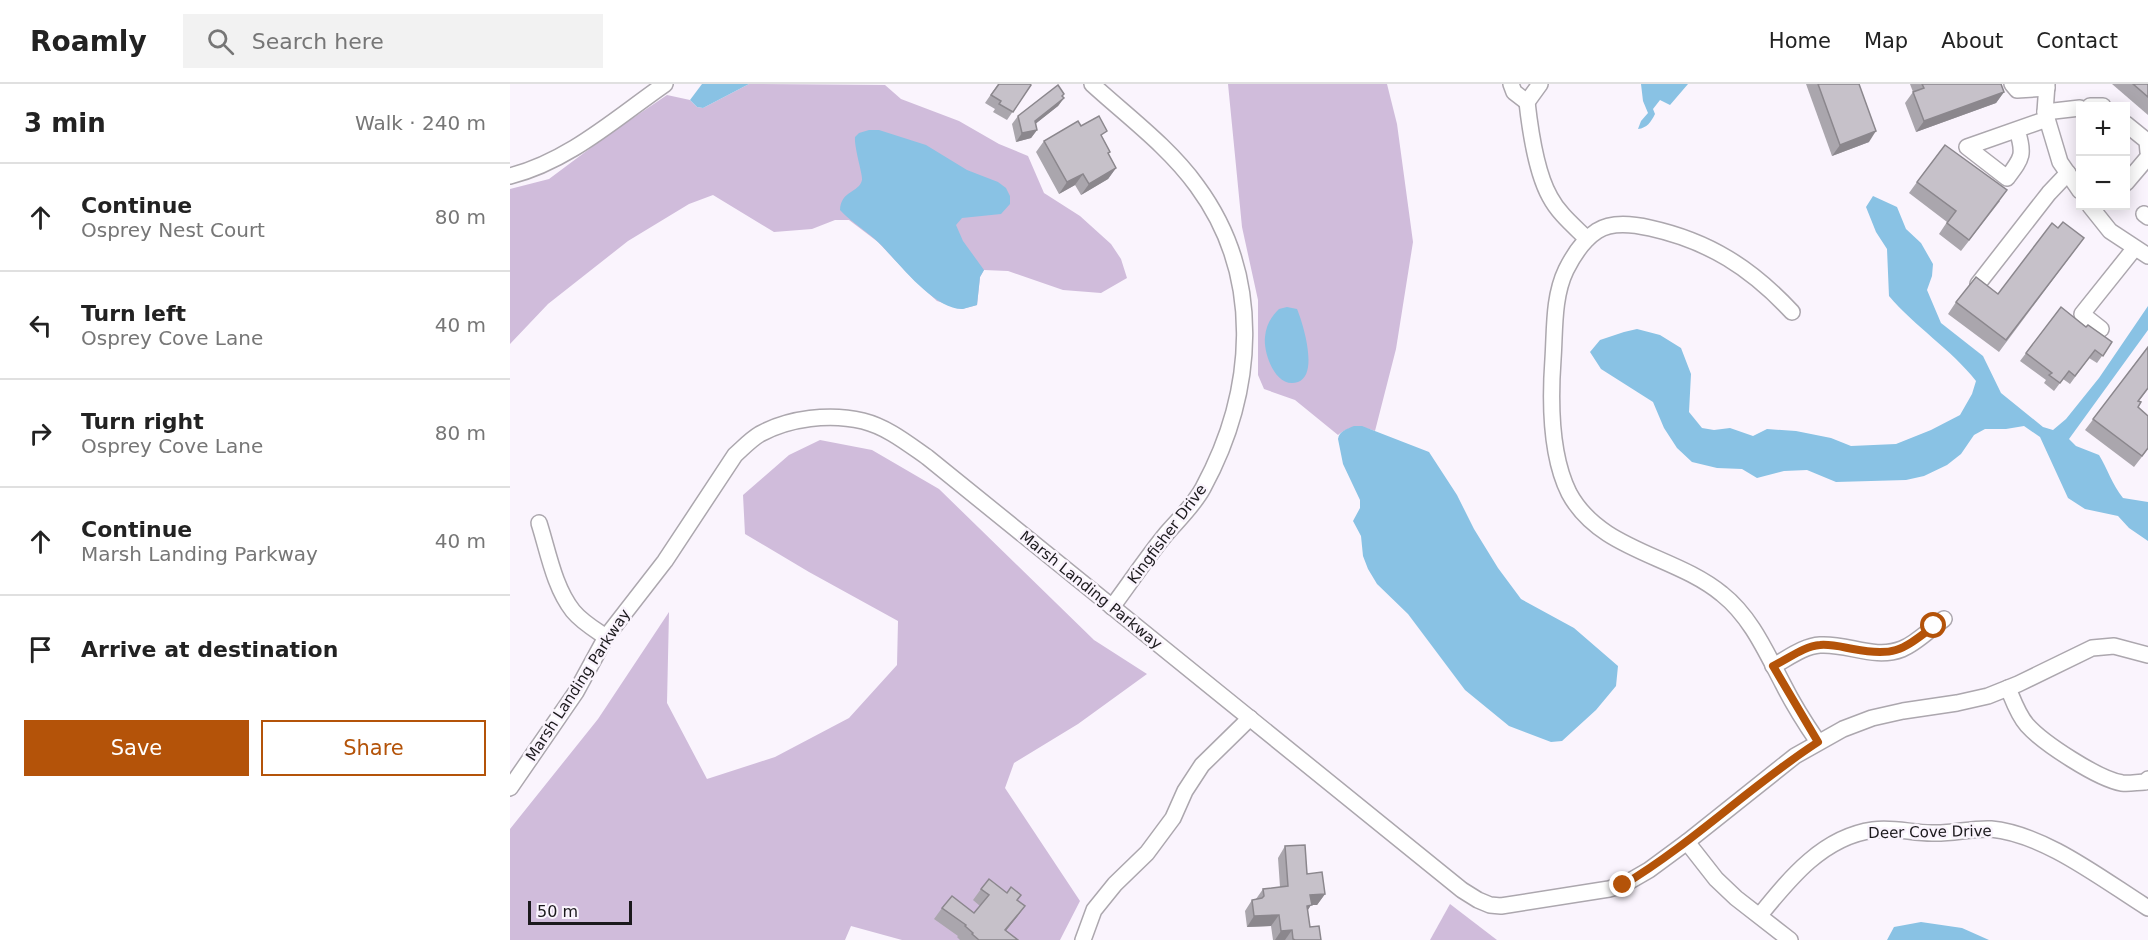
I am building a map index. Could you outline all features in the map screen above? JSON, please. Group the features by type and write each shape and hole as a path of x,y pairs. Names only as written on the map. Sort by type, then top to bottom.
{"street":[{"path":"510,176 547,164 566,153 665,84"},
{"name":"Kingfisher Drive","path":"1092,84 1176,161 1197,185 1213,210 1236,265 1242,291 1245,322 1245,350 1239,391 1218,455 1203,489 1165,535 1112,607"},
{"path":"1510,84 1514,92 1527,102 1543,182 1550,197 1559,211 1587,239"},
{"path":"1527,102 1540,84"},
{"path":"2012,84 2017,90 2047,86 2046,116 2060,162 2076,185"},
{"path":"2017,130 2046,116 2076,109"},
{"path":"2130,127 2147,141 2148,152"},
{"path":"2130,178 2148,157"},
{"path":"1978,284 2049,193 2068,173"},
{"path":"2099,210 2110,231 2141,252 2082,314 2101,329"},
{"path":"1792,312 1753,275 1710,248 1678,234 1638,225 1618,224 1597,231 1587,239 1567,269 1557,302 1552,369 1552,408 1557,459 1562,478 1584,514 1608,534 1699,578 1721,593 1751,626 1818,742 1872,718 1988,696 2092,648 2121,646 2148,655"},
{"name":"Marsh Landing Parkway","path":"510,788 576,692 606,637 665,561 735,455 760,434 783,425 825,417 844,417 864,421 883,428 906,442 1462,890 1490,904 1517,904 1623,885 1649,870 1795,756 1818,742"},
{"path":"539,523 559,584 568,603 584,622 606,637"},
{"path":"1773,666 1808,647 1819,645 1889,653 1906,647 1944,619"},
{"path":"2008,688 2013,703 2026,724 2074,760 2094,772 2121,783 2145,782 2148,779"},
{"path":"1083,940 1094,910 1114,884 1147,853 1173,818 1185,791 1202,765 1250,718"},
{"name":"Deer Cove Drive","path":"1760,915 1784,885 1828,846 1858,833 1889,829 1933,834 1975,829 2011,832 2035,840 2058,852 2148,908"},
{"path":"1687,842 1716,879 1736,898 1790,940"}],"shaded area":[{"path":"749,84 885,85 901,99 959,121 999,144 1028,156 1044,193 1080,216 1111,244 1121,259 1127,278 1101,293 1063,290 1008,271 984,270 980,277 977,305 962,309 937,301 878,242 849,220 835,220 812,229 774,232 713,195 689,204 628,241 548,304 510,344 510,189 549,179 667,95 690,100 697,107 703,108"},
{"path":"1228,84 1387,84 1397,124 1413,242 1396,349 1375,431 1356,427 1347,429 1338,435 1295,400 1264,389 1258,375 1258,300 1242,227"},
{"path":"820,440 872,450 939,489 1094,640 1147,674 1078,724 1014,763 1005,788 1080,901 1060,940 902,940 851,926 845,940 510,940 510,829 598,719 669,612 667,703 707,779 775,757 849,718 897,665 898,621 745,534 743,495 789,455"},
{"path":"1450,904 1497,940 1430,940"}],"water":[{"path":"702,84 749,84 703,108 697,107 690,100"},
{"path":"1641,84 1688,84 1670,105 1660,100 1653,109 1655,114 1650,122 1638,129 1648,113 1643,101"},
{"path":"869,130 879,130 926,145 967,170 998,182 1006,188 1010,196 1010,204 1001,214 962,218 956,225 963,241 984,270 980,277 977,305 963,309 940,302 918,284 880,244 840,210 843,199 862,180 855,137"},
{"path":"1873,196 1897,207 1906,229 1921,243 1933,264 1927,290 1941,323 1983,356 2001,393 2043,427 2053,430 2066,419 2099,378 2148,306 2148,330 2069,439 2076,446 2099,455 2123,498 2148,502 2148,541 2129,528 2118,516 2085,509 2068,498 2040,437 2024,426 1985,429 1974,435 1961,454 1947,465 1924,476 1906,480 1836,482 1807,470 1784,471 1757,478 1742,469 1717,468 1692,462 1677,448 1664,428 1653,402 1601,369 1590,352 1600,340 1637,329 1660,335 1681,348 1691,374 1689,412 1702,428 1714,430 1730,428 1753,436 1767,429 1796,431 1831,438 1851,446 1896,444 1960,415 1972,394 1976,381 1889,296 1887,249 1876,232 1866,207"},
{"path":"1287,307 1297,309 1308,348 1308,370 1298,382 1290,383 1283,381 1272,368 1265,344 1266,329 1271,318 1279,309"},
{"path":"1354,426 1362,426 1429,452 1457,495 1474,529 1498,568 1521,599 1574,628 1618,666 1616,686 1596,710 1562,741 1551,742 1509,726 1465,690 1408,614 1377,584 1363,556 1361,536 1353,521 1360,508 1360,500 1343,464 1338,439 1342,432"},
{"path":"1921,922 1962,928 1989,940 1887,940 1894,927"}],"building":[{"path":"999,84 1031,85 1013,112 999,104 1001,101 991,95"},
{"path":"1818,84 1859,84 1876,131 1840,145"},
{"path":"1922,84 2001,84 2004,92 1924,121 1913,92 1924,88"},
{"path":"2133,84 2148,84 2148,97"},
{"path":"1058,85 1064,98 1035,121 1037,130 1022,133 1018,116"},
{"path":"1099,116 1107,131 1101,135 1116,168 1089,184 1083,174 1067,182 1044,141 1078,121 1081,126"},
{"path":"1945,145 2007,190 1969,240 1947,223 1956,211 1917,182"},
{"path":"2063,222 2084,238 2006,340 1956,302 1976,277 1998,294 2052,223 2058,228"},
{"path":"2061,307 2086,327 2088,325 2112,342 2103,356 2095,350 2075,376 2069,371 2060,383 2049,375 2052,373 2026,353"},
{"path":"2148,347 2148,388 2138,401 2141,402 2138,407 2148,416 2148,448 2142,456 2093,419"},
{"path":"1305,845 1307,874 1322,872 1325,894 1310,895 1312,905 1307,906 1310,927 1319,926 1321,940 1293,939 1292,930 1281,931 1279,915 1254,916 1252,900 1264,896 1263,889 1288,886 1285,846"},
{"path":"989,879 1007,893 1011,887 1021,895 1017,900 1025,906 1005,930 1018,940 979,940 966,925 942,908 952,896 974,913 989,895 981,889"}],"route":[{"path":"1623,885 1649,870 1795,756 1818,742 1773,666 1808,647 1819,645 1889,653 1906,647 1934,626"}]}
